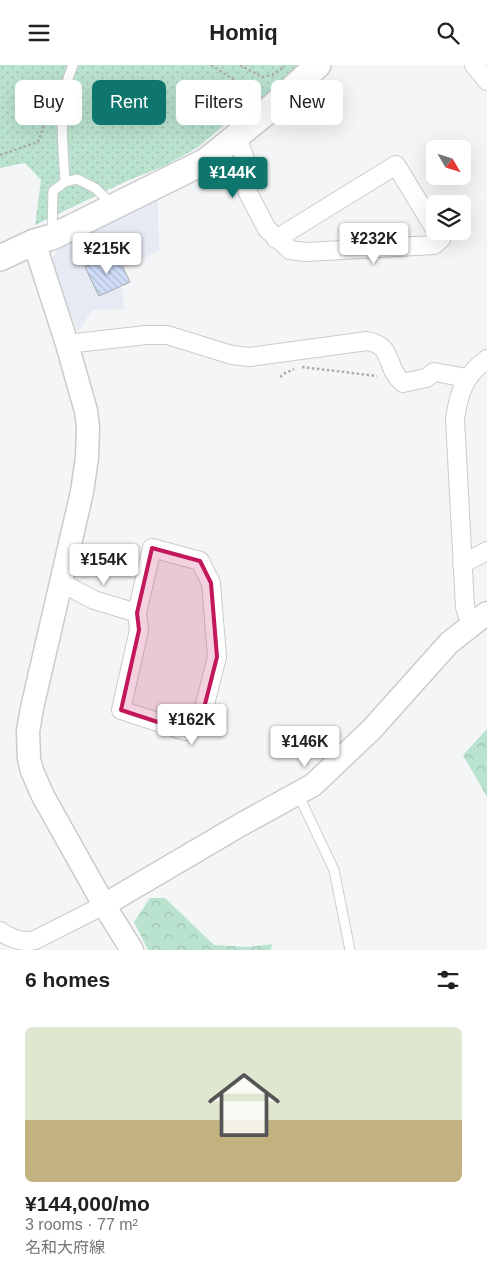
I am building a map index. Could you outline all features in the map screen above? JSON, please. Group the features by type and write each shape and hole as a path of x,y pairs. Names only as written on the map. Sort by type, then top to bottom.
{"main road":[{"path":"0,258 43,240 206,161 268,111 318,65"}],"street":[{"path":"474,65 487,81"},
{"path":"237,135 246,165 245,173 248,193 267,229 290,250 306,252 434,245 440,240"},
{"path":"276,239 396,165 426,214"},
{"path":"43,240 67,344 86,411 88,427 87,457 82,492 32,708 28,731 29,759 43,796 104,905 132,950"},
{"path":"67,344 146,335 167,335 232,355 249,357 367,341 378,343 384,348 396,377 402,383 426,378 434,372 467,377"},
{"path":"480,618 467,614 465,607 455,419 458,396 467,377 487,359"},
{"path":"152,548 200,561 210,583 217,657 204,708 186,731 120,711 139,631 137,613 152,548"},
{"path":"462,564 487,551"},
{"path":"62,583 94,599 137,613"},
{"path":"0,931 17,941 35,940 104,905 234,828 314,785 372,729 449,643 480,618"}],"lane":[{"path":"65,182 62,128 66,89 74,65"},
{"path":"43,240 54,191 65,182 77,179 95,188 115,206"},
{"path":"298,793 334,870 350,950"}],"path":[{"path":"211,65 262,99"},
{"path":"240,65 262,77 272,75 286,65"},
{"path":"0,155 38,142 44,125"},
{"path":"280,377 299,367 377,377"}],"highlighted area":[{"path":"152,548 200,561 211,583 217,657 204,708 185,731 121,710 139,630 137,613"}],"shaded area":[{"path":"152,199 158,201 159,250 118,272 125,309 92,310 78,332 51,261 62,242"}],"green space":[{"path":"0,65 308,65 292,80 271,80 271,99 261,106 261,80 176,80 176,125 224,125 197,148 162,167 129,180 35,225 41,180 25,163 0,168"},
{"path":"487,729 487,797 463,755"},
{"path":"150,898 165,898 214,945 249,947 272,944 271,950 148,950 134,922"}],"building":[{"path":"111,255 118,257 130,282 99,296 85,267"}]}
